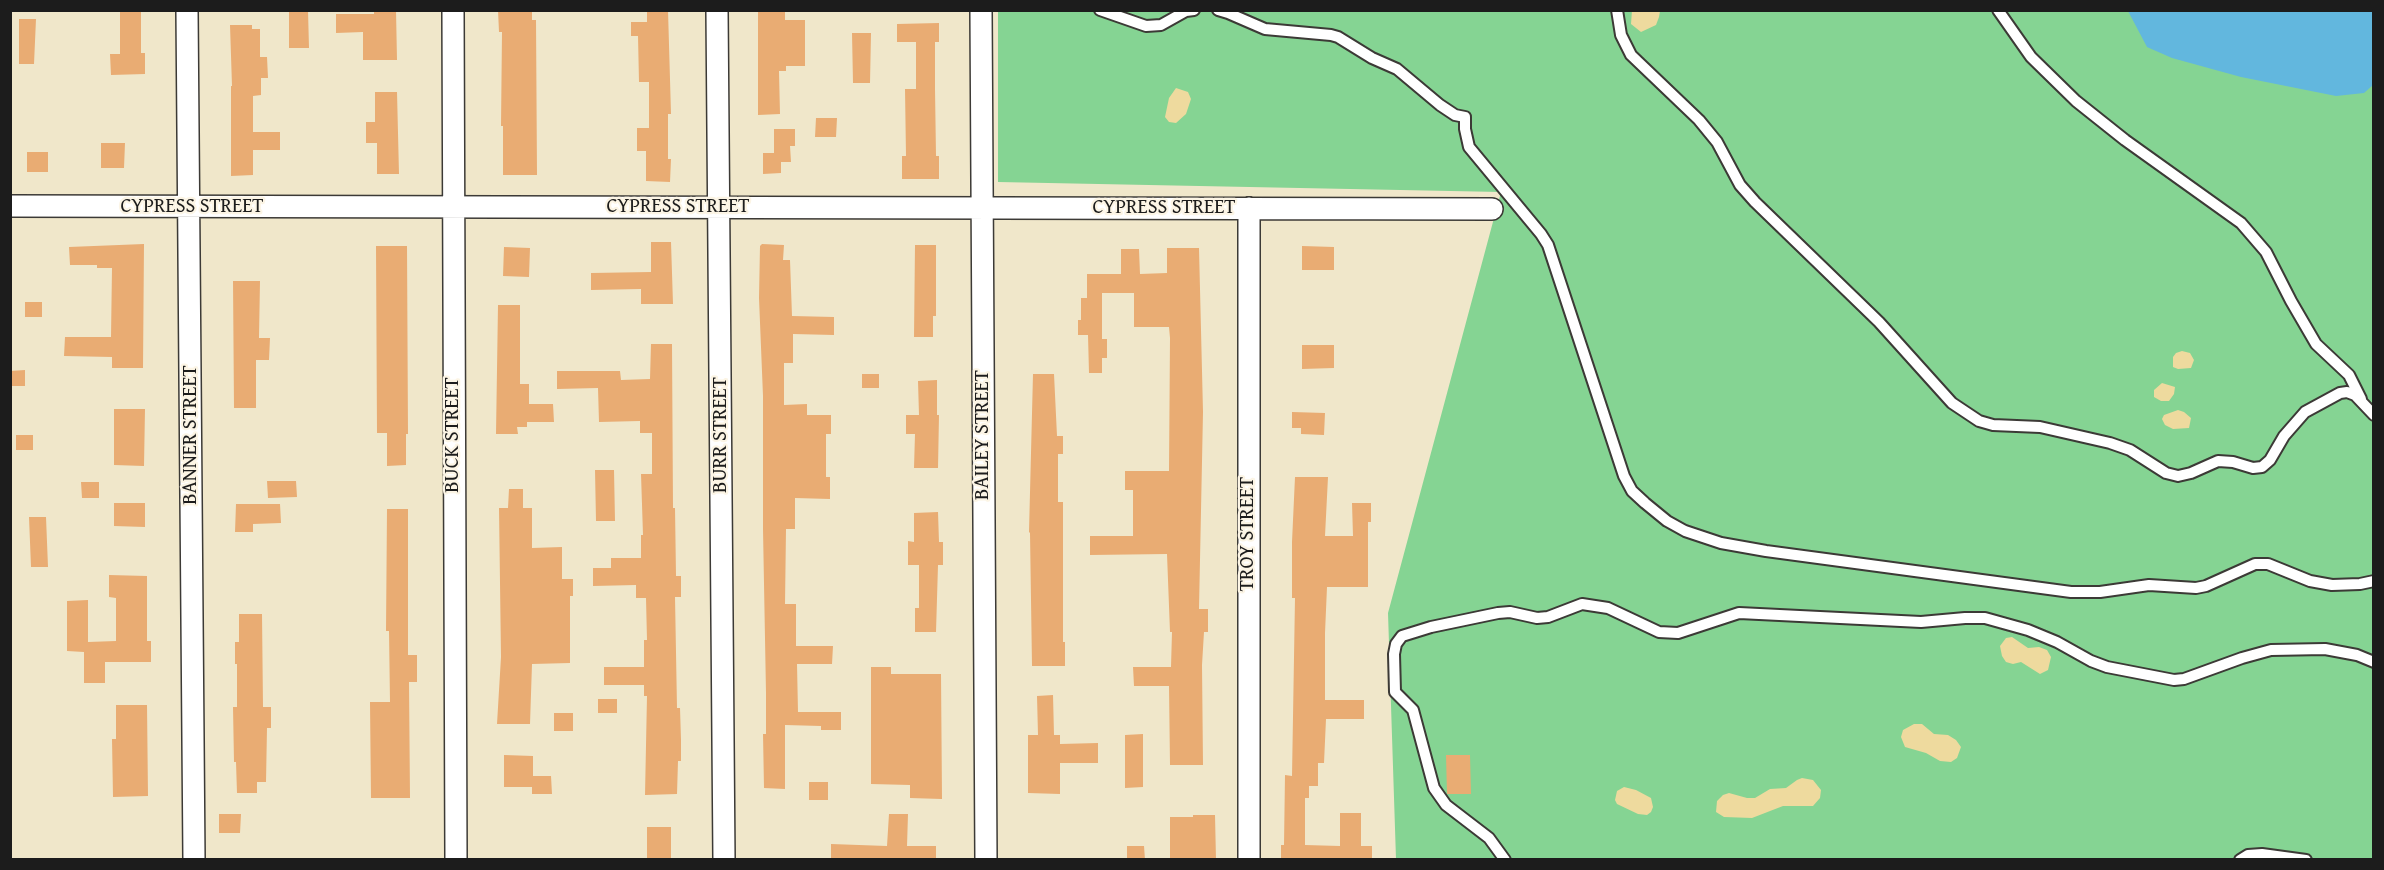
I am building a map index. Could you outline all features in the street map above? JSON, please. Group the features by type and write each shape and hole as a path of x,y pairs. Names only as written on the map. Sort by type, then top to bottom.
{"street":[{"name":"BANNER STREET","path":"187,10 194,860"},
{"name":"BUCK STREET","path":"453,10 456,860"},
{"name":"BURR STREET","path":"717,10 724,860"},
{"name":"BAILEY STREET","path":"981,10 986,860"},
{"name":"CYPRESS STREET","path":"10,206 1492,209"},
{"name":"TROY STREET","path":"1249,208 1249,860"}],"lane":[{"path":"1100,10 1146,26 1161,25 1186,11 1194,10"},
{"path":"1218,10 1265,29 1331,34 1338,37 1372,58 1397,69 1455,115 1465,117 1469,147 1542,234 1548,245 1624,476 1632,491 1645,503 1667,521 1685,531 1721,543 1766,551 2071,592 2100,592 2149,585 2196,588 2206,586 2255,564 2268,564 2310,580 2332,585 2373,581"},
{"path":"1617,10 1621,35 1631,55 1699,120 1716,142 1740,185 1873,316 1952,403 1979,421 1993,425 2040,427 2120,446 2166,473 2178,476 2218,461 2258,468 2266,464 2293,424 2318,403 2347,392 2362,402"},
{"path":"1998,10 2031,57 2076,101 2154,162 2229,213 2256,239 2272,261 2291,302 2316,344 2326,356 2349,375 2362,402 2373,415"},
{"path":"1505,860 1490,838 1446,805 1434,788 1413,710 1395,692 1394,654 1396,644 1402,636 1431,627 1498,613 1510,612 1537,618 1548,617 1582,604 1608,608 1659,632 1678,633 1739,613 1921,622 1985,618 2028,630 2057,642 2091,661 2161,679 2174,680 2184,679 2242,658 2271,651 2325,649 2357,655 2373,662"},
{"path":"2240,860 2248,855 2262,854 2306,860"}],"green space":[{"path":"998,11 2373,11 2373,859 1396,859 1388,613 1501,192 998,182"}],"sand":[{"path":"1632,10 1660,11 1656,25 1641,32 1631,24"},
{"path":"1176,88 1188,92 1191,99 1186,114 1176,123 1169,122 1165,117 1169,98"},
{"path":"2182,351 2190,353 2194,360 2191,368 2173,367 2173,357"},
{"path":"2162,383 2175,387 2174,394 2169,401 2161,401 2154,397 2154,390"},
{"path":"2178,410 2191,418 2189,428 2173,429 2165,425 2162,419 2164,415"},
{"path":"2012,637 2028,648 2039,647 2047,650 2051,657 2048,670 2040,674 2021,662 2013,664 2006,662 2000,646 2006,638"},
{"path":"1914,724 1922,724 1934,734 1948,735 1956,740 1961,747 1957,758 1951,762 1940,761 1926,753 1905,747 1901,737 1903,730"},
{"path":"1802,778 1813,780 1821,790 1820,798 1813,806 1783,806 1752,818 1724,817 1716,812 1717,801 1723,795 1729,793 1755,798 1770,789 1786,788"},
{"path":"1624,787 1651,798 1653,807 1651,812 1647,815 1638,814 1617,804 1615,800 1617,791"}],"water":[{"path":"2128,11 2373,11 2373,85 2364,93 2336,96 2241,77 2172,58 2147,47"}],"building":[{"path":"120,10 141,10 141,53 145,53 145,74 111,75 110,54 120,54"},
{"path":"289,10 308,10 309,48 289,48"},
{"path":"374,10 396,10 397,60 363,60 363,32 336,33 336,14 374,14"},
{"path":"498,10 532,10 532,20 536,20 537,175 503,175 502,32 499,32"},
{"path":"647,10 668,10 670,182 646,181 646,151 637,151 637,128 649,128 649,82 639,82 638,36 631,36 631,22 647,22"},
{"path":"758,10 785,10 785,20 805,20 805,66 786,66 786,71 779,71 780,114 758,115"},
{"path":"19,19 36,19 34,64 19,64"},
{"path":"939,23 939,42 935,42 935,89 936,156 939,156 939,179 902,179 902,156 906,156 905,89 916,89 916,42 897,42 897,24"},
{"path":"230,25 252,25 252,29 260,29 260,57 267,57 268,78 261,78 261,95 253,96 253,132 280,132 280,150 253,150 253,175 231,176"},
{"path":"852,33 871,33 870,83 853,83"},
{"path":"375,92 397,92 399,174 377,174 377,143 366,143 366,122 375,122"},
{"path":"816,118 837,118 836,137 815,137"},
{"path":"774,129 795,129 795,146 790,146 791,162 781,162 781,173 763,174 763,153 774,153"},
{"path":"101,143 125,143 124,168 101,168"},
{"path":"27,152 48,152 48,172 27,172"},
{"path":"651,242 671,242 673,304 641,304 641,289 591,290 591,273 651,272"},
{"path":"144,244 143,368 112,368 112,357 64,356 65,337 111,337 112,268 97,268 97,265 70,265 69,247"},
{"path":"762,244 784,245 783,260 790,260 792,316 834,317 834,335 793,334 793,363 784,363 784,405 807,404 807,415 831,415 831,434 826,434 826,477 830,477 830,499 795,498 795,529 786,529 785,604 796,604 796,646 833,646 832,664 797,664 798,712 841,712 841,730 821,730 821,726 785,725 785,789 764,788 763,734 766,734 766,693 763,396 759,298 760,246"},
{"path":"915,245 936,245 936,316 933,316 933,337 914,337"},
{"path":"376,246 407,246 408,434 406,434 406,465 387,466 387,433 377,433"},
{"path":"1302,246 1334,247 1334,270 1302,270"},
{"path":"504,247 530,248 529,277 503,276"},
{"path":"1167,248 1199,248 1203,412 1199,609 1208,609 1208,632 1204,632 1202,665 1203,765 1170,765 1169,686 1134,686 1133,667 1171,667 1172,632 1170,632 1167,554 1090,555 1090,536 1133,536 1133,490 1125,490 1125,471 1169,471 1170,338 1169,327 1134,327 1134,293 1102,293 1102,339 1107,339 1107,358 1102,358 1102,373 1089,373 1088,335 1078,335 1081,298 1087,298 1087,274 1121,274 1121,249 1139,249 1140,274 1167,273"},
{"path":"233,281 260,281 259,338 270,338 269,360 256,360 256,408 234,408"},
{"path":"25,302 42,302 42,317 25,317"},
{"path":"498,305 520,305 520,384 529,384 529,404 553,404 554,422 527,422 527,427 517,427 518,434 496,434"},
{"path":"651,344 672,344 673,508 675,508 676,576 681,576 681,597 675,597 677,708 680,708 681,761 678,761 677,794 645,795 647,696 644,696 644,685 604,685 604,667 644,667 644,640 647,640 646,598 636,598 636,585 593,586 593,568 611,568 611,558 641,558 641,535 643,535 641,474 652,474 652,433 640,433 640,421 599,422 598,388 557,389 557,371 620,371 621,380 650,379"},
{"path":"1302,345 1334,345 1334,368 1302,369"},
{"path":"25,370 25,386 10,386 10,371"},
{"path":"862,374 879,374 879,388 862,388"},
{"path":"1033,374 1054,374 1057,436 1063,436 1063,454 1058,454 1058,502 1063,502 1065,666 1032,666 1029,532"},
{"path":"937,380 938,468 914,468 915,434 906,434 906,415 919,415 918,381"},
{"path":"114,409 145,409 144,466 114,465"},
{"path":"1292,412 1325,413 1324,435 1301,434 1301,428 1292,428"},
{"path":"16,435 33,435 33,450 16,450"},
{"path":"595,470 614,470 615,521 596,521"},
{"path":"1295,477 1328,477 1325,536 1353,536 1352,503 1371,503 1371,522 1368,522 1368,587 1327,587 1325,633 1325,700 1364,700 1364,719 1326,719 1324,763 1318,763 1318,786 1309,786 1309,798 1305,798 1305,845 1340,846 1340,813 1361,813 1361,846 1372,846 1372,860 1281,860 1281,845 1284,845 1285,775 1292,776 1295,598 1292,598 1292,542"},
{"path":"267,481 296,481 297,497 268,498"},
{"path":"81,482 99,482 99,498 82,498"},
{"path":"509,489 523,489 523,508 532,508 532,548 562,547 562,579 573,579 573,596 570,596 570,663 532,664 530,724 497,724 501,657 499,508 508,508"},
{"path":"114,503 145,503 145,527 114,526"},
{"path":"236,504 280,504 281,523 253,524 253,532 235,532"},
{"path":"387,509 408,509 408,655 417,655 417,682 409,682 410,798 371,798 370,702 390,702 389,631 386,631"},
{"path":"938,512 939,542 943,542 943,565 938,565 936,632 915,632 915,608 919,608 919,565 908,565 908,541 914,542 914,513"},
{"path":"29,517 46,517 48,567 31,567"},
{"path":"109,575 147,576 147,641 151,641 151,662 105,662 105,683 84,683 84,652 67,651 67,601 88,600 88,642 116,641 116,598 109,597"},
{"path":"239,614 262,614 263,707 271,707 271,728 267,728 266,782 257,782 257,793 237,793 233,707 237,707 235,642 239,642"},
{"path":"871,667 891,667 891,674 941,674 942,799 910,798 910,785 871,784"},
{"path":"1053,695 1054,735 1060,735 1060,744 1098,743 1098,763 1060,763 1060,794 1028,793 1028,735 1038,735 1037,696"},
{"path":"598,699 617,699 617,713 598,713"},
{"path":"116,705 147,705 148,796 113,797 112,739 116,739"},
{"path":"554,713 573,713 573,731 554,731"},
{"path":"1143,734 1143,787 1125,788 1125,735"},
{"path":"504,755 533,756 533,776 551,776 552,794 532,794 532,787 504,787"},
{"path":"1446,755 1470,755 1471,794 1447,794"},
{"path":"809,782 828,782 828,800 809,800"},
{"path":"219,814 241,814 240,833 219,833"},
{"path":"889,814 908,814 907,846 936,846 936,860 831,860 831,844 887,846"},
{"path":"1193,815 1215,815 1216,860 1170,860 1170,817 1193,817"},
{"path":"647,827 671,827 671,860 647,860"},
{"path":"1127,846 1144,846 1145,860 1127,860"}]}
